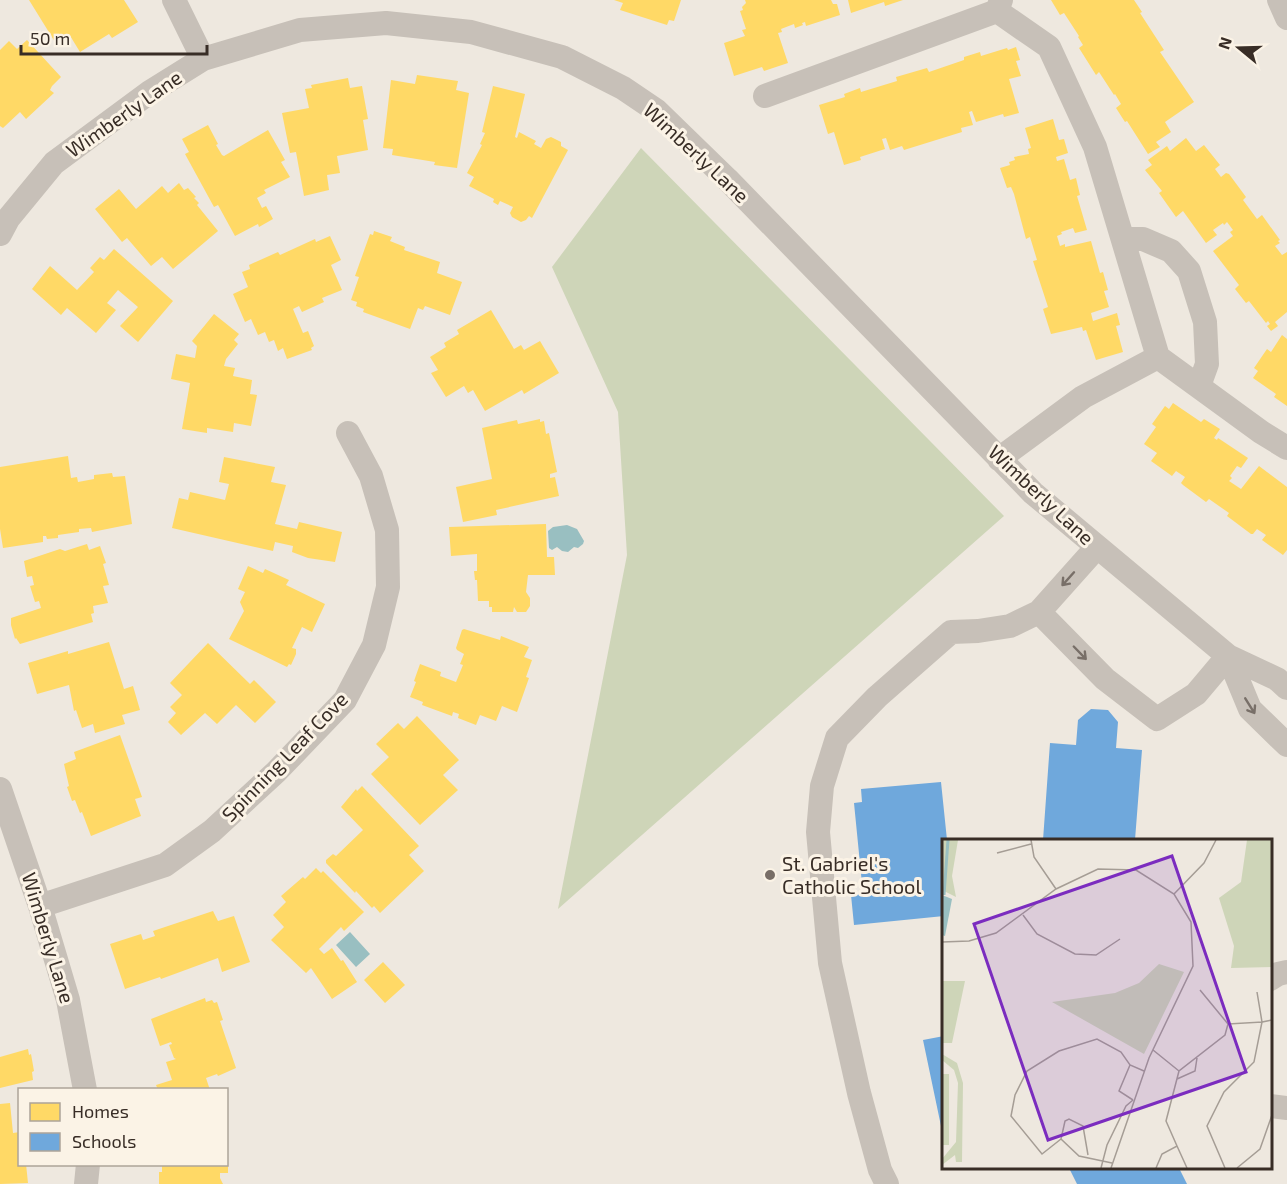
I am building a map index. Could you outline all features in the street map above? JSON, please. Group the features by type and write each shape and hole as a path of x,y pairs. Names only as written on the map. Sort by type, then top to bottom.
{"street":[{"path":"174,0 203,60"},
{"path":"1279,0 1287,18"},
{"path":"765,96 999,5 1049,47 1095,147 1158,357 1287,448"},
{"name":"Wimberly Lane","path":"0,234 9,219 54,163 150,92 203,60 300,30 386,23 471,32 562,57 623,88 657,111 727,179 1033,493 1228,656 1277,679 1287,688"},
{"path":"1123,239 1143,239 1171,251 1189,271 1205,322 1207,364 1199,386"},
{"path":"999,459 1083,397 1158,357"},
{"name":"Spinning Leaf Cove","path":"40,906 165,865 212,831 276,772 345,700 374,645 388,587 387,530 371,476 348,433"},
{"path":"887,1184 880,1170 859,1093 830,963 818,832 822,786 837,738 877,697 951,632 1010,626 1039,612 1097,547"},
{"path":"1039,612 1106,679 1157,719 1196,694 1228,656"},
{"name":"Wimberly Lane","path":"1228,656 1250,709 1287,745"},
{"name":"Wimberly Lane","path":"0,789 40,906 68,1000 85,1088"},
{"path":"1272,978 1287,972"},
{"path":"1272,1106 1287,1108"},
{"path":"86,1184 88,1166"}],"green space":[{"path":"641,148 1004,516 558,909 627,555 618,412 552,267"}],"water":[{"path":"567,525 577,529 584,541 583,544 568,552 557,547 552,550 549,548 548,531 553,527"},
{"path":"350,932 370,954 356,967 336,945"}],"building: Homes":[{"path":"29,0 124,0 138,22 112,38 109,34 80,52 69,34 55,42"},
{"path":"614,0 681,0 674,21 669,20 667,25 620,10 623,3"},
{"path":"745,0 831,0 833,4 837,4 840,15 806,26 805,22 795,28 794,24 781,29 782,32 778,33 788,63 764,71 762,67 734,76 724,43 745,36 742,30 746,29 740,11 743,10"},
{"path":"848,0 903,0 885,6 884,2 851,13"},
{"path":"1051,0 1134,0 1164,50 1160,52 1194,102 1165,122 1171,132 1156,142 1160,147 1148,154 1116,108 1121,104 1115,94 1099,72 1096,75 1079,48 1083,45 1079,36 1064,13 1060,15"},
{"path":"27,40 61,77 50,90 54,93 26,119 20,112 3,128 0,126 0,50 9,41 17,49"},
{"path":"1016,47 1020,60 1016,61 1021,76 1009,79 1019,113 1004,117 1003,114 976,122 972,111 969,112 973,125 961,128 962,132 904,150 902,146 890,150 886,138 882,139 885,149 844,165 834,132 828,134 819,105 845,97 844,94 860,88 861,92 897,81 896,77 927,68 929,72 980,52 981,56"},
{"path":"417,75 458,81 456,90 469,93 457,168 392,155 393,149 383,148 391,80 415,84"},
{"path":"348,78 350,88 362,86 368,119 363,120 368,150 337,156 340,173 327,175 329,190 304,196 296,152 290,153 282,113 309,108 305,89 312,88 311,85"},
{"path":"493,86 525,94 515,137 517,138 519,132 536,141 534,144 541,148 546,139 551,137 561,142 561,146 568,150 532,218 529,216 521,222 512,217 510,213 513,207 500,201 498,205 493,202 494,199 469,186 474,177 467,173 482,145 480,144 485,133 482,132"},
{"path":"1053,119 1059,140 1064,139 1068,153 1056,157 1057,161 1064,159 1070,180 1076,178 1080,195 1077,196 1087,230 1075,233 1073,228 1061,232 1062,234 1057,236 1060,246 1091,241 1100,273 1103,272 1108,290 1104,291 1109,307 1091,313 1093,321 1117,313 1120,325 1116,326 1123,352 1096,360 1086,330 1083,331 1082,327 1051,334 1043,309 1048,307 1033,261 1037,260 1030,237 1026,239 1014,194 1011,187 1007,188 1000,168 1010,165 1009,162 1015,160 1014,157 1029,154 1028,149 1031,148 1025,128"},
{"path":"208,125 218,144 216,145 224,156 268,130 285,160 281,162 290,177 264,190 266,193 257,198 262,208 266,206 273,219 235,236 218,205 214,207 185,154 189,152 182,139"},
{"path":"1186,138 1196,151 1204,145 1220,165 1215,169 1221,177 1226,173 1229,174 1246,197 1243,200 1257,219 1262,215 1280,240 1278,241 1280,243 1275,246 1282,255 1287,252 1287,312 1275,322 1278,326 1271,331 1267,326 1270,324 1268,321 1266,323 1249,301 1246,303 1235,289 1239,285 1213,251 1233,236 1230,232 1233,230 1227,222 1213,230 1217,235 1206,243 1183,211 1176,217 1159,193 1162,191 1145,170 1152,165 1148,160 1167,146 1170,151"},
{"path":"179,183 184,190 188,188 196,197 194,198 199,203 197,205 218,231 173,269 162,257 151,266 127,238 122,242 95,209 119,189 136,209 162,186 168,193"},
{"path":"374,231 392,237 390,241 405,247 404,250 440,262 437,273 462,282 450,315 425,306 423,310 418,308 410,329 363,312 364,309 356,306 357,302 351,300 359,277 355,276 370,234 373,235"},
{"path":"330,236 341,260 331,265 342,290 322,298 324,302 302,312 299,306 293,309 303,333 308,331 314,346 312,350 287,359 283,348 278,351 274,340 269,342 265,332 258,335 251,319 245,322 233,294 248,287 242,272 250,269 249,265 278,252 280,255 315,239 316,242"},
{"path":"114,249 173,301 138,342 120,326 138,307 118,290 107,303 116,310 96,333 67,308 61,315 32,289 50,266 77,290 94,272 90,268 100,257 104,260"},
{"path":"491,310 514,349 521,345 524,350 540,341 559,373 524,394 522,390 485,411 473,390 468,393 464,386 446,397 431,373 438,370 430,357 446,347 444,343 459,334 457,330"},
{"path":"214,314 239,334 234,340 238,344 226,359 224,366 235,368 233,376 252,380 250,394 257,395 251,426 234,423 233,432 207,428 207,433 182,429 190,383 171,379 176,354 195,358 197,346 192,341"},
{"path":"1282,335 1287,339 1287,406 1274,397 1276,394 1253,378 1258,371 1254,368 1267,349 1271,352"},
{"path":"1173,403 1201,422 1204,419 1220,429 1214,438 1217,440 1218,438 1248,458 1241,468 1237,466 1229,481 1241,489 1259,466 1287,487 1287,550 1283,555 1262,540 1266,535 1257,529 1251,534 1227,516 1229,513 1209,499 1206,502 1183,485 1181,483 1185,477 1176,471 1172,476 1151,461 1157,453 1144,444 1156,427 1152,424 1165,406 1169,409"},
{"path":"540,419 540,422 544,421 546,434 549,433 557,472 550,474 550,478 555,477 559,496 496,510 497,515 463,522 456,487 492,479 482,428 517,420 518,424"},
{"path":"68,456 71,478 77,477 78,482 94,479 94,475 112,473 113,477 125,476 132,524 92,532 91,528 79,529 79,532 58,535 58,538 47,539 43,536 43,542 3,548 0,529 0,467"},
{"path":"224,457 275,467 271,482 286,485 275,524 297,529 299,522 342,532 335,562 308,558 292,552 293,546 275,542 273,551 172,528 179,498 188,500 190,492 225,500 229,484 219,482"},
{"path":"546,524 547,557 554,557 555,575 528,575 526,592 530,598 530,606 526,612 517,612 514,607 513,612 492,612 489,601 478,601 474,571 477,571 477,554 451,556 449,527"},
{"path":"87,544 89,550 100,546 106,563 103,564 109,585 103,586 108,603 93,606 94,613 91,614 93,622 20,644 15,639 11,618 41,608 39,601 35,602 30,586 34,585 32,576 27,577 24,561 60,549 65,551"},
{"path":"248,566 263,573 265,569 289,580 286,585 325,604 312,632 302,627 292,648 296,649 296,654 291,665 287,667 229,639 244,611 240,602 245,592 238,589"},
{"path":"464,629 500,640 501,636 529,647 524,657 532,660 526,677 529,678 517,712 502,706 496,721 480,715 476,725 458,718 459,714 453,712 452,716 422,705 423,702 410,697 420,664 441,672 440,676 456,682 463,665 460,664 464,654 456,648"},
{"path":"109,642 124,689 133,686 140,710 122,715 125,724 95,733 93,724 82,728 76,710 74,711 69,685 37,694 28,663"},
{"path":"208,643 250,684 254,680 276,702 255,723 236,705 217,724 205,713 181,735 168,722 176,713 170,707 182,695 170,683"},
{"path":"417,716 459,760 443,775 458,790 420,825 371,774 389,757 376,744 398,723 404,729"},
{"path":"120,735 142,797 135,799 141,816 91,836 82,812 80,813 75,800 72,801 67,787 69,786 64,764 76,759 74,752"},
{"path":"362,786 419,846 409,855 424,871 380,913 356,891 355,893 326,863 326,860 333,854 336,856 363,830 341,807 356,789 357,791"},
{"path":"316,868 321,873 323,871 364,912 344,931 341,927 319,949 324,954 332,948 357,982 332,999 311,968 306,973 271,940 284,927 273,915 286,902 281,896"},
{"path":"213,911 218,921 234,916 250,962 222,972 218,958 161,979 160,977 125,989 110,944 141,934 143,940 155,936 153,931"},
{"path":"383,962 405,985 385,1003 364,980"},
{"path":"205,998 206,1002 212,1000 214,1003 217,1002 223,1020 220,1021 236,1068 218,1076 217,1074 206,1078 209,1088 157,1088 156,1085 172,1080 166,1062 176,1059 169,1045 172,1044 171,1042 160,1046 151,1019"},
{"path":"28,1049 34,1071 32,1072 33,1080 0,1088 0,1057"},
{"path":"10,1103 13,1133 18,1132 18,1166 26,1166 28,1183 0,1184 0,1104"},
{"path":"162,1166 228,1166 228,1173 220,1173 223,1184 159,1184 159,1172 162,1172"}],"building: Schools":[{"path":"1091,709 1108,710 1118,722 1116,748 1142,750 1135,839 1043,839 1050,743 1076,745 1078,720"},
{"path":"941,782 947,839 942,839 942,916 854,925 851,895 863,894 854,803 862,802 861,789"},
{"path":"942,1036 941,1126 923,1040"},
{"path":"1070,1169 1180,1169 1187,1184 1077,1184"}],"place":[{"name":"St. Gabriel's Catholic School","path":"770,875"}]}
